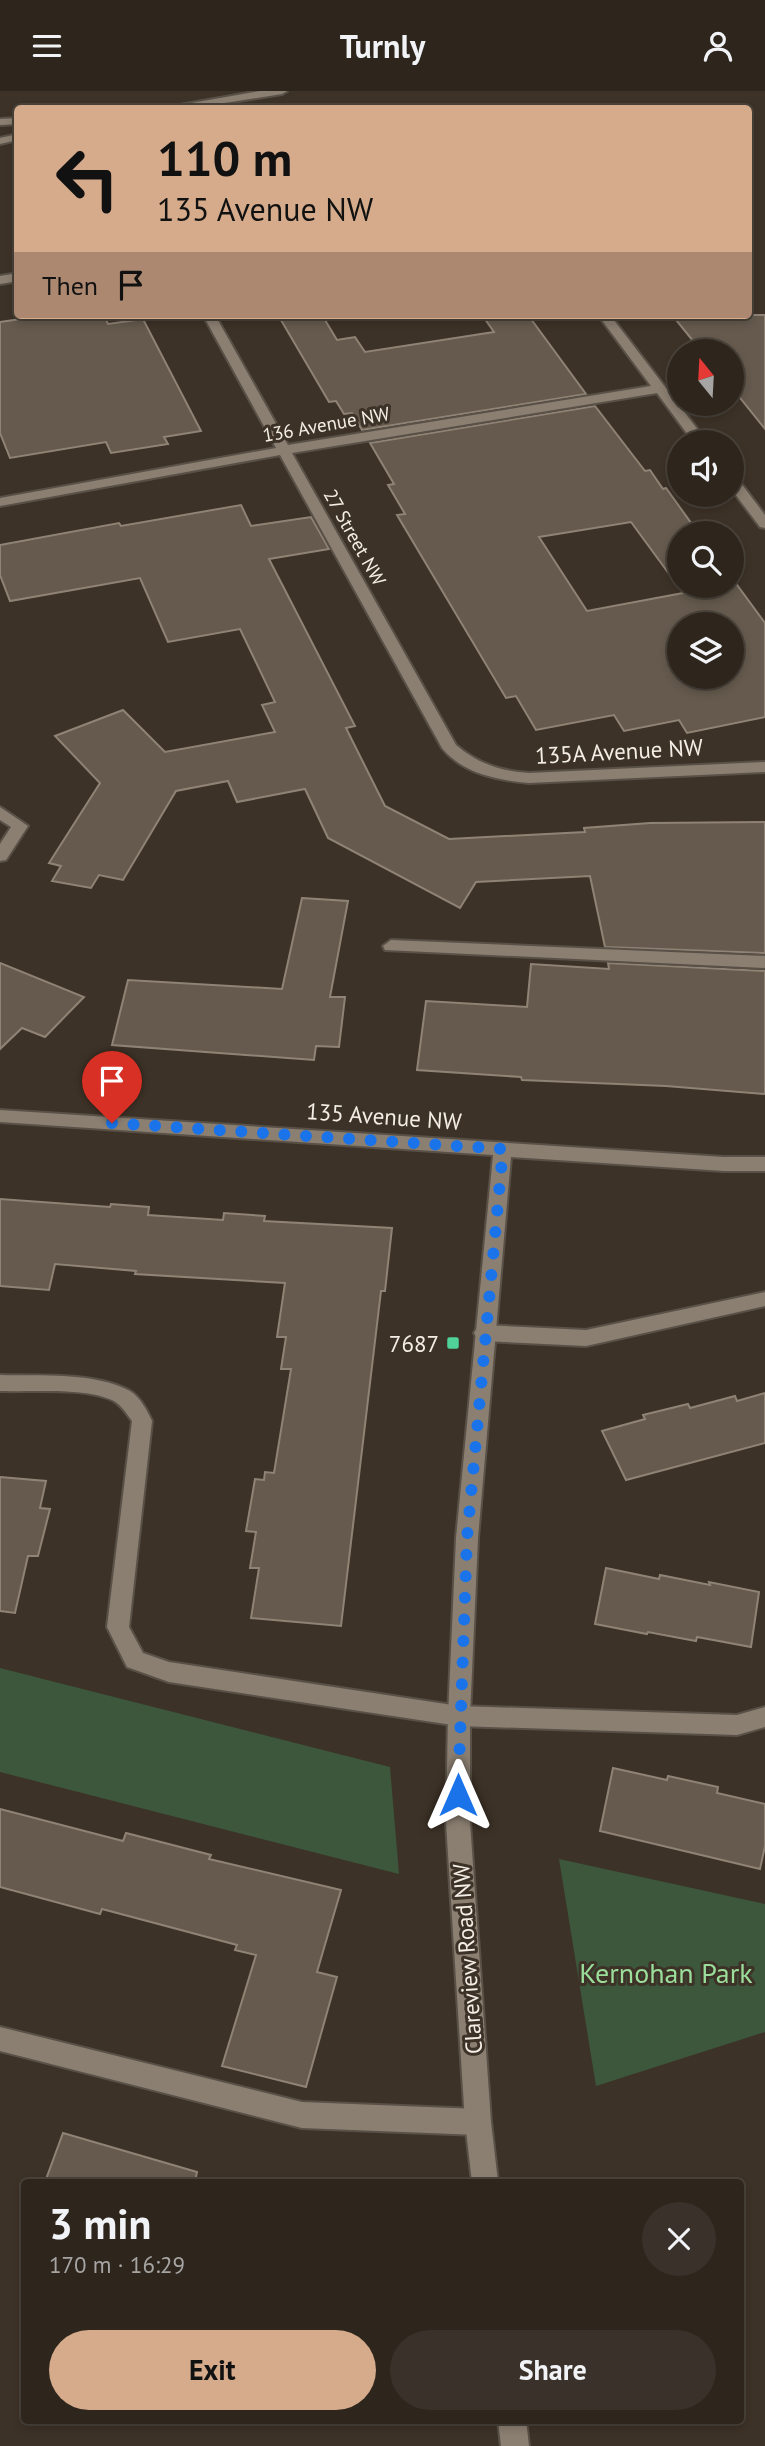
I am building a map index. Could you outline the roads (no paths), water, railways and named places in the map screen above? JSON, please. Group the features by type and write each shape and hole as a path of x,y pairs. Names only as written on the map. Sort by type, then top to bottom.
{"street":[{"path":"189,105 282,91"},
{"name":"27 Street NW","path":"211,319 450,748 477,768"},
{"path":"607,319 691,430"},
{"name":"136 Avenue NW","path":"0,502 285,450 659,389"},
{"path":"744,497 765,524"},
{"name":"135A Avenue NW","path":"477,768 501,777 528,778 765,767"},
{"path":"0,812 20,826 0,856"},
{"path":"391,946 765,962"},
{"name":"135 Avenue NW","path":"0,1116 724,1164 765,1164"},
{"name":"Clareview Road NW","path":"485,2179 478,2122 458,1822 459,1716 467,1538 503,1149"},
{"path":"484,1333 586,1338 765,1299"},
{"path":"0,1383 88,1388 119,1394 131,1402 142,1421 118,1627 135,1660 169,1672 459,1716 737,1725 765,1717"},
{"path":"0,2039 302,2115 478,2122"},
{"path":"512,2424 514,2446"}],"place":[{"name":"7687","path":"453,1343"}],"park label":[{"name":"Kernohan Park","path":"666,1972"}]}
